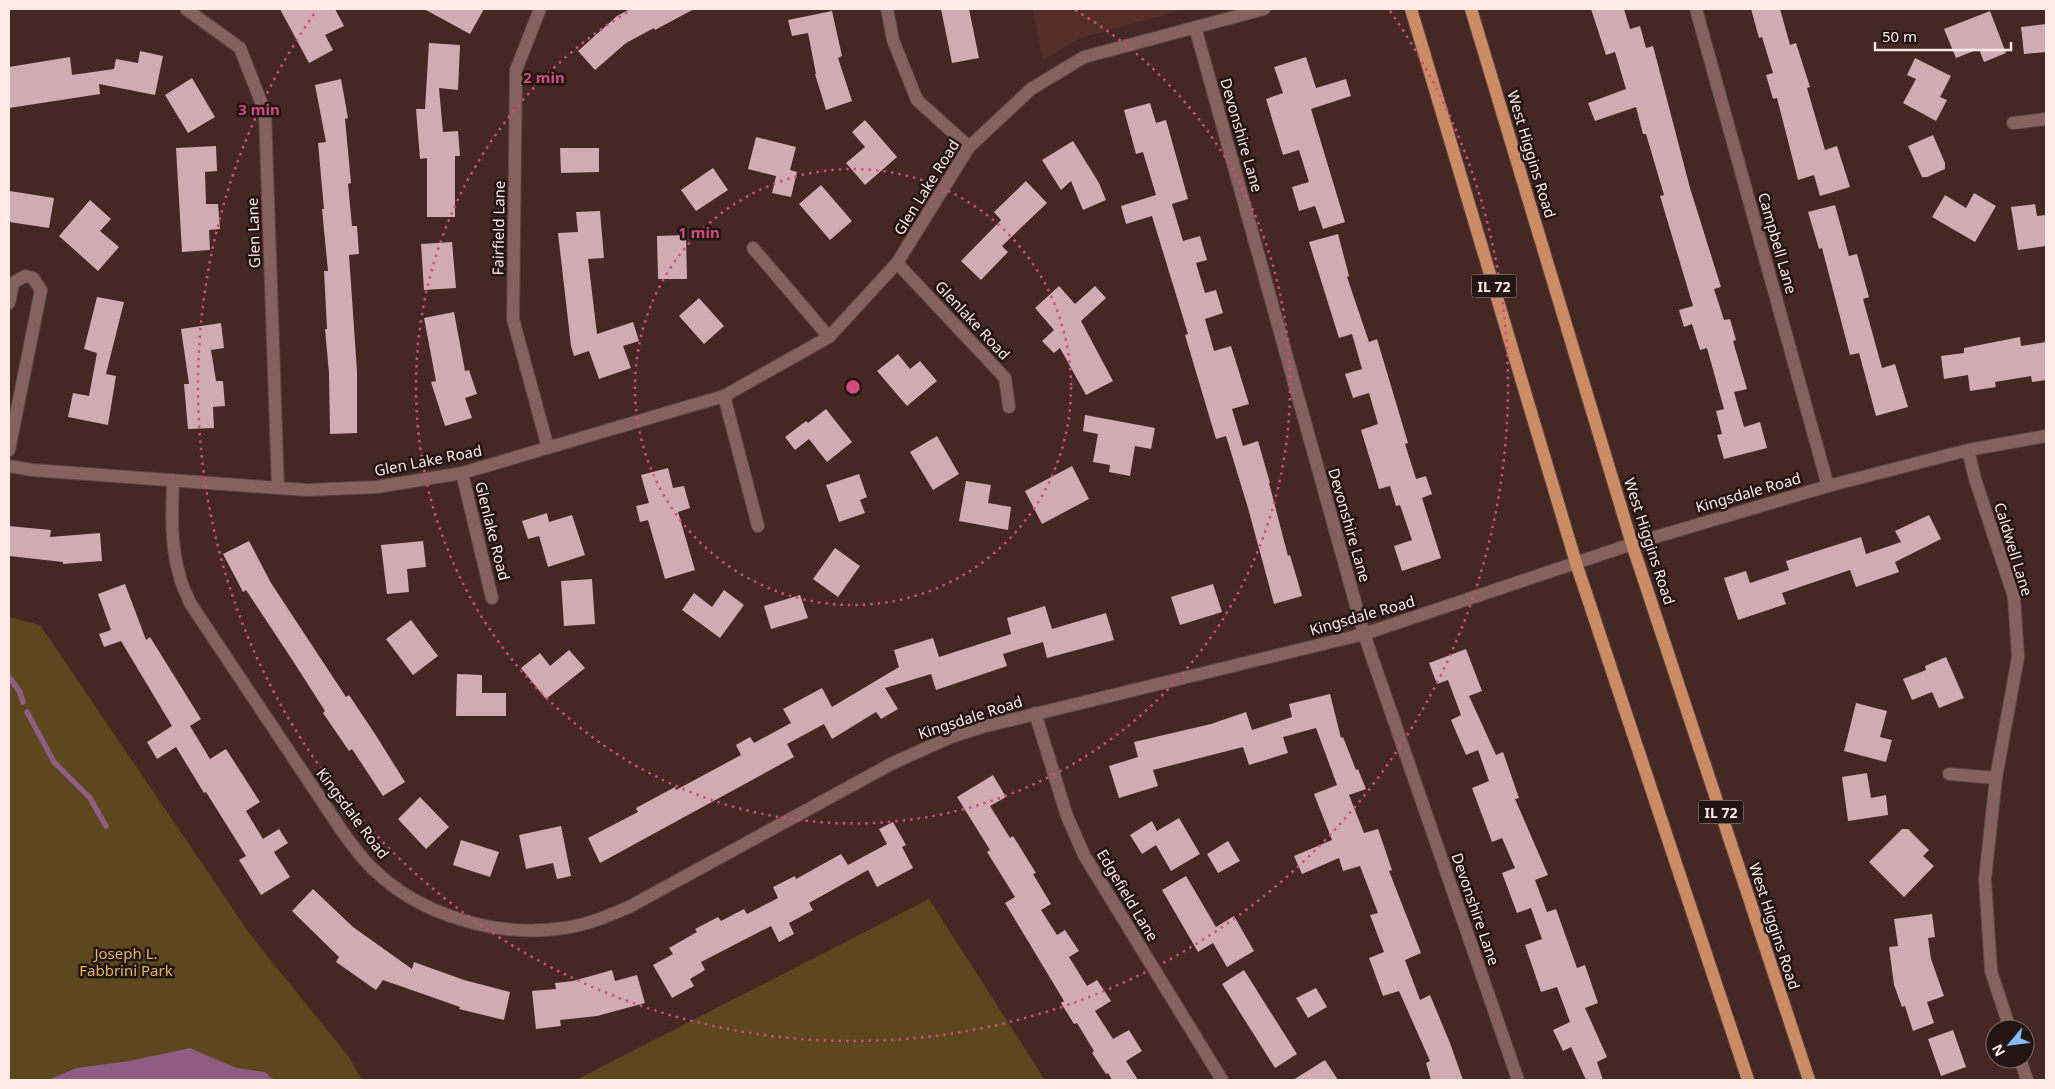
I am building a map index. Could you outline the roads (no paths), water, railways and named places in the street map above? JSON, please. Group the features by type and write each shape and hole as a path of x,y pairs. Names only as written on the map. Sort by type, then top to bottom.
{"main road":[{"name":"IL 72","path":"1411,9 1576,562 1748,1080"},
{"name":"West Higgins Road","path":"1471,9 1632,544 1809,1080"}],"street":[{"name":"Glen Lane","path":"186,9 240,48 265,112 278,488"},
{"name":"Fairfield Lane","path":"540,9 516,70 513,319 548,448"},
{"path":"886,9 893,40 918,100 969,147"},
{"name":"Glen Lake Road","path":"9,466 32,470 306,490 377,487 462,473 724,396 830,337 897,263 969,147 1031,89 1084,57 1264,9"},
{"name":"Campbell Lane","path":"1696,9 1828,486"},
{"name":"Devonshire Lane","path":"1195,28 1364,634 1518,1080"},
{"path":"2013,123 2046,119"},
{"path":"753,248 830,337"},
{"name":"Glenlake Road","path":"897,263 1004,378 1009,407"},
{"path":"9,303 13,283 25,276 33,278 41,290 9,450"},
{"path":"724,396 758,526"},
{"name":"Kingsdale Road","path":"173,480 172,514 174,546 180,577 190,603 340,828 362,857 390,883 418,901 449,915 486,926 518,930 543,930 571,927 602,918 642,900 893,762 951,737 1036,713 1364,634 1632,544 1828,486 1968,450 2046,436"},
{"name":"Caldwell Lane","path":"1968,450 1975,479 2014,597 2018,657 1996,778 1986,888 1991,971 2007,1019"},
{"name":"Glenlake Road","path":"462,473 492,598"},
{"name":"Edgefield Lane","path":"1036,713 1067,816 1084,855 1222,1080"},
{"path":"1949,774 1996,778"}],"waterway":[{"path":"9,677 20,692 23,702"},
{"path":"27,712 54,762 90,798 106,826"}],"park label":[{"name":"Joseph L. Fabbrini Park","path":"126,962"}]}
